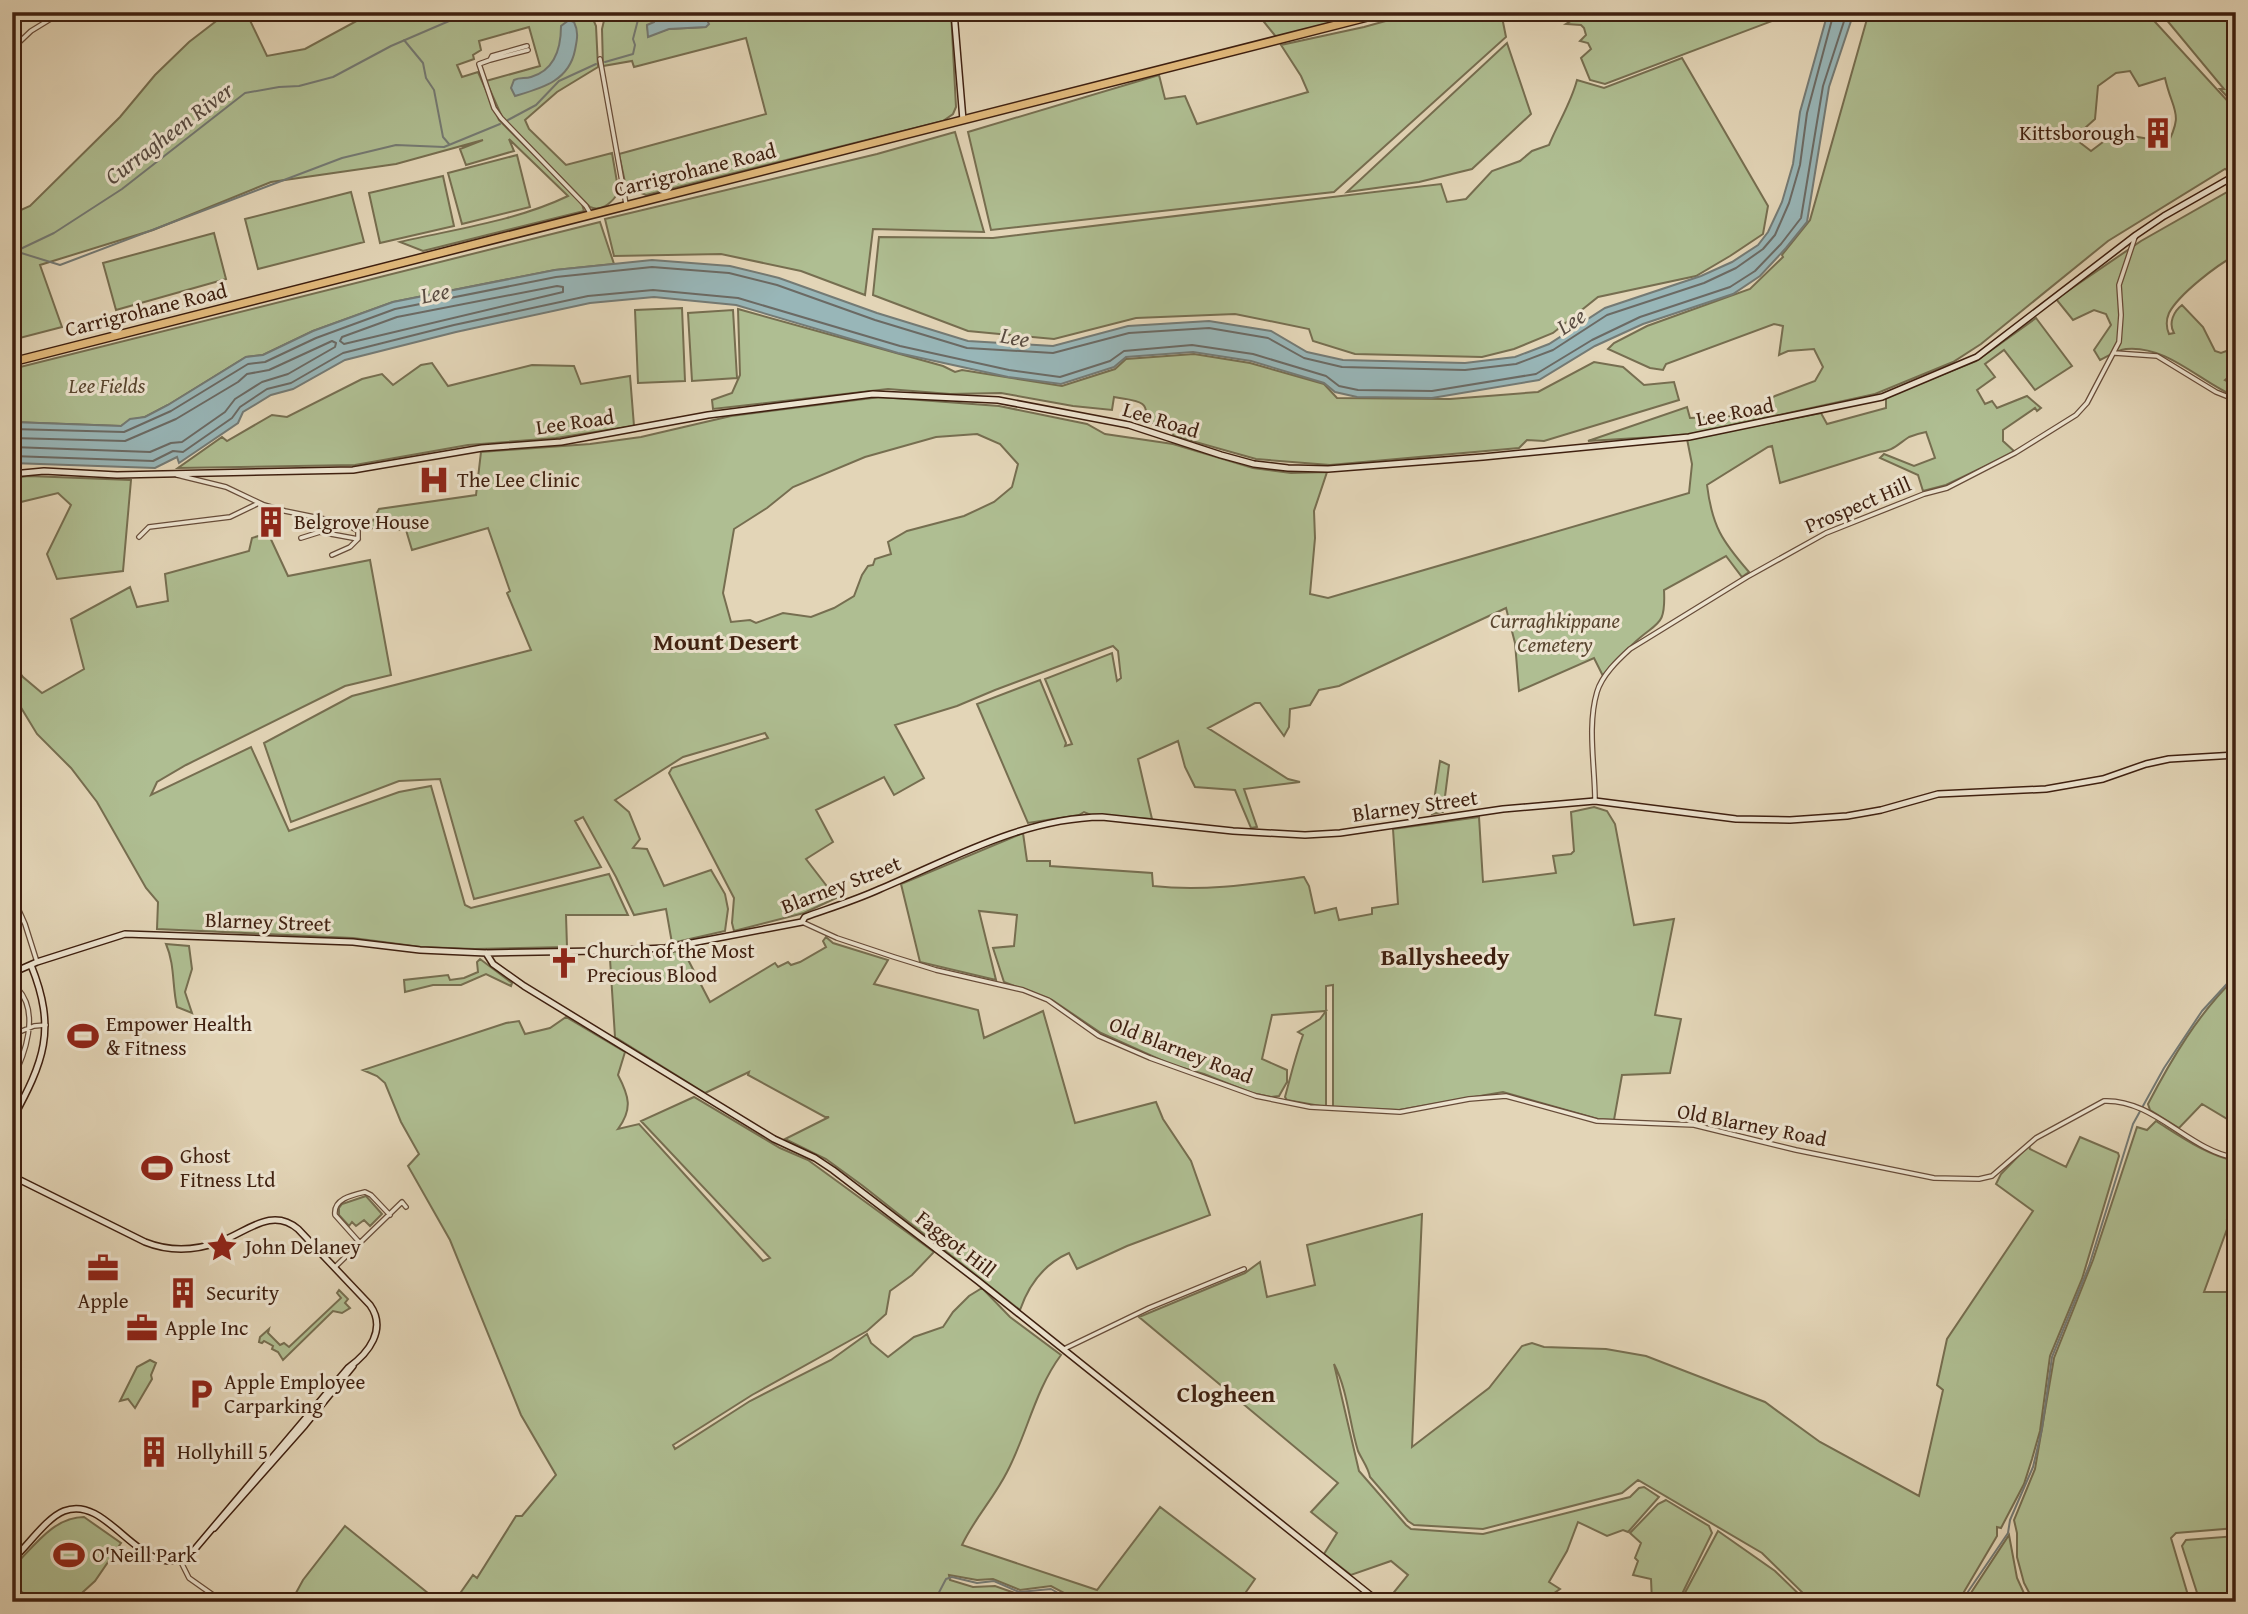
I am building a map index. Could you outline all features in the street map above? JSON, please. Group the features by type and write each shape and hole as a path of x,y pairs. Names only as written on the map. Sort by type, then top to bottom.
{"highway":[{"name":"Carrigrohane Road","path":"12,362 1387,12"}],"street":[{"path":"12,49 31,31 62,12"},
{"path":"954,12 963,120"},
{"path":"527,48 479,64 494,108 500,118 586,206 591,215"},
{"path":"600,59 626,206"},
{"name":"Lee Road","path":"12,474 44,471 117,475 353,470 482,448 561,442 708,415 873,394 998,400 1129,425 1222,456 1254,464 1288,468 1328,469 1689,437 1882,397 1940,374 1977,356 2164,216 2236,175"},
{"name":"Prospect Hill","path":"1595,801 1593,720 1598,691 1615,664 1630,649 1747,577 1826,533 1924,494 1947,488 2015,453 2083,409 2119,342 2119,285 2136,235"},
{"path":"2115,353 2157,356 2217,392 2236,400"},
{"path":"175,474 226,487 259,503 285,511 344,523 358,531 358,539 332,555"},
{"path":"139,537 149,527 229,517 259,503"},
{"path":"301,538 320,532 358,539"},
{"name":"Blarney Street","path":"12,973 34,963 120,935 150,933 353,942 420,950 486,953 654,949 802,922 805,918 1017,831 1073,818 1102,817 1233,831 1305,835 1340,833 1478,812 1595,801 1737,819 1790,820 1847,816 1881,810 1938,794 2046,789 2103,779 2169,759 2236,755"},
{"path":"12,895 22,917 42,996 46,1025 40,1060 12,1120"},
{"path":"12,922 22,917"},
{"name":"Old Blarney Road","path":"802,922 837,938 936,970 1023,990 1048,1000 1099,1036 1121,1046 1256,1096 1310,1107 1399,1112 1469,1099 1506,1096 1597,1121 1694,1125 1899,1172 1934,1178 1979,1179 1997,1173 2027,1143 2104,1101 2117,1101 2136,1106 2183,1135 2227,1157 2236,1158"},
{"name":"Faggot Hill","path":"486,953 493,964 524,986 774,1139 815,1158 833,1170 1064,1349 1379,1602"},
{"path":"12,989 18,989 22,993 29,1018 25,1049 12,1080"},
{"path":"12,1035 28,1028 46,1025"},
{"path":"12,1103 19,1107"},
{"path":"12,1176 145,1242 176,1250 212,1244 261,1222 278,1219 295,1226 370,1305 377,1319 375,1337 355,1363 287,1446 193,1552 180,1560 168,1562 154,1558 90,1511 74,1508 54,1517 12,1560"},
{"path":"360,1243 336,1218 334,1210 339,1202 365,1192 390,1214"},
{"path":"335,1267 402,1202 406,1207"},
{"path":"1064,1349 1149,1308 1244,1269"},
{"path":"180,1560 189,1578 223,1602"}],"green space":[{"path":"228,12 246,12 267,56 305,49 373,12 590,12 596,26 598,67 557,92 525,120 529,129 566,165 612,153 617,182 616,196 611,202 597,209 590,207 502,117 486,81 540,66 529,27 479,41 481,50 473,55 474,59 457,65 462,77 478,72 499,120 576,197 584,211 423,251 400,242 485,224 528,212 568,196 509,139 514,151 466,165 460,149 483,140 396,164 271,182 153,230 40,265 62,327 12,340 12,214 30,206 120,117 155,75 189,42"},
{"path":"606,12 654,12 654,22 647,26 649,36 668,29 706,27 679,17 666,17 664,12 951,12 956,107 953,114 943,121 646,195 626,187 619,154 766,114 746,38 634,67 632,61 603,66 602,29"},
{"path":"1256,12 1336,12 1338,15 1343,12 1371,12 1277,38"},
{"path":"1418,12 1501,12 1506,37 1334,192 991,230 968,132 1159,75 1165,99 1185,96 1197,124 1308,92 1281,45"},
{"path":"1576,12 1796,12 1605,84 1590,80 1581,58 1591,49 1588,43 1580,41 1586,35 1584,28 1581,25 1566,24 1577,17"},
{"path":"1869,12 2146,12 2233,107 2233,103 2220,89 2224,89 2160,12 2236,12 2236,170 2231,172 2225,169 2108,241 1981,344 1953,362 1875,394 1687,435 1588,441 1687,407 1690,418 1733,416 1815,381 1823,367 1814,349 1788,351 1779,355 1783,326 1774,324 1666,364 1663,370 1650,368 1608,349 1614,343 1647,326 1750,289 1783,257 1810,220","holes":["2130,71 2139,86 2165,78 2176,113 2175,127 2165,149 2157,147 2149,139 2115,133 2091,151 2074,138 2095,119 2098,86 2116,73"]},
{"path":"1507,43 1531,114 1472,169 1419,182 1347,192"},
{"path":"1682,58 1768,206 1763,234 1696,276 1598,297 1553,333 1514,349 1482,357 1355,354 1313,341 1309,329 1235,314 1136,318 1054,339 968,331 873,295 879,237 993,238 1441,184 1447,202 1466,199 1492,171 1520,161 1532,151 1549,145 1577,80 1604,88"},
{"path":"955,132 984,232 873,229 865,295 801,271 721,254 614,256 605,219 877,154"},
{"path":"517,155 530,207 462,224 448,173"},
{"path":"443,176 454,226 380,243 369,193"},
{"path":"2236,187 2236,255 2181,297 2169,313 2167,329 2169,334 2174,333 2173,318 2182,305 2203,327 2215,351 2221,353 2235,348 2233,344 2236,342 2236,371 2225,380 2236,386 2236,397 2169,358 2141,349 2126,349 2100,360 2094,350 2111,325 2106,314 2094,310 2073,320 2056,299 2141,241"},
{"path":"351,192 364,242 258,269 245,219"},
{"name":"Lee Fields","path":"600,222 614,264 555,270 393,302 313,331 263,355 246,357 168,405 121,426 12,422 12,369"},
{"path":"214,233 226,279 116,310 103,263"},
{"path":"682,308 685,381 638,383 635,310"},
{"path":"738,309 943,366 955,372 962,370 1062,386 1115,369 1126,359 1194,354 1250,363 1324,384 1337,398 1450,399 1538,392 1594,362 1623,367 1644,385 1674,382 1679,400 1544,441 1527,440 1519,448 1330,465 1256,459 1174,436 1162,425 1144,423 1146,409 1139,402 1114,397 1112,410 1001,393 950,394 888,389 713,409 712,400 732,393 740,375"},
{"path":"733,310 737,378 692,381 688,313"},
{"name":"Curraghkippane Cemetery","path":"2036,318 2072,366 2035,390 2004,350 1985,364 1995,377 1977,390 1985,404 1992,401 1997,408 2027,396 2041,408 2037,411 2035,408 2003,430 2003,441 2015,452 1946,485 1923,491 1918,475 1880,458 1884,454 1914,466 1935,458 1926,432 1909,437 1887,451 1780,483 1772,446 1707,485 1715,522 1732,551 1749,572 1742,577 1726,556 1664,590 1661,618 1603,676 1594,658 1519,691 1515,643 1506,608 1339,686 1319,690 1310,705 1290,709 1289,727 1284,736 1260,703 1255,703 1208,728 1288,779 1300,782 1244,789 1257,827 1251,828 1235,790 1195,787 1185,767 1178,741 1138,759 1152,819 1091,815 1084,812 1028,823 977,704 1040,680 1065,746 1072,744 1045,679 1112,653 1117,681 1121,678 1118,651 1113,646 957,706 895,725 924,778 894,795 884,777 816,810 833,842 806,859 836,898 804,913 734,931 734,898 669,773 672,768 768,738 765,733 683,757 615,800 629,812 640,839 633,848 647,849 664,886 711,870 725,894 728,909 725,931 672,943 666,909 634,915 583,817 575,821 601,867 474,899 440,779 399,781 291,822 264,743 352,696 531,650 507,593 510,591 488,528 412,550 406,530 369,528 379,509 476,495 481,452 590,444 641,437 731,416 880,397 999,406 1087,424 1105,434 1173,444 1253,468 1291,473 1327,472 1314,511 1315,538 1310,594 1328,598 1689,493 1692,464 1687,439 1821,413 1827,424 1886,408 1886,397 1976,361","holes":["977,434 1000,444 1018,464 1012,487 994,502 964,516 907,531 888,542 891,554 875,559 873,565 868,566 854,596 811,617 783,613 756,623 750,620 731,622 723,593 734,529 793,487 865,457 936,437"]},
{"path":"432,363 448,386 532,365 574,366 581,384 630,376 634,426 556,438 468,445 355,465 178,468 222,437 227,441 272,415 287,417 362,379 382,374 393,385 421,365"},
{"path":"29,476 131,480 123,571 57,579 47,554 71,505 58,493 21,502 12,509 12,478"},
{"path":"268,533 288,576 370,560 391,675 345,686 186,765 157,782 151,795 251,747 289,831 399,792 431,786 465,905 471,908 609,874 628,915 566,915 567,947 421,947 353,938 157,929 158,902 146,888 97,802 71,768 37,734 20,706 12,700 12,662 23,677 42,693 84,669 71,619 130,587 137,607 168,601 165,574 249,551 252,538"},
{"path":"1440,761 1449,765 1443,812 1432,814"},
{"path":"1594,807 1607,811 1615,824 1634,925 1674,919 1655,1015 1681,1019 1670,1073 1622,1075 1614,1120 1598,1119 1503,1092 1399,1110 1333,1108 1333,985 1326,986 1326,1011 1272,1015 1262,1059 1287,1070 1287,1082 1279,1096 1252,1093 1172,1065 1101,1033 1052,1000 1004,982 993,948 1014,946 1017,915 979,911 996,980 920,962 901,884 1023,833 1027,861 1050,861 1050,866 1152,873 1153,886 1210,888 1304,877 1309,886 1315,913 1336,908 1339,920 1372,914 1372,908 1398,904 1393,829 1479,817 1483,882 1556,873 1553,856 1571,854 1574,851 1571,812"},
{"path":"826,937 833,943 888,960 874,984 978,1010 984,1038 1043,1011 1075,1123 1156,1102 1163,1119 1191,1161 1210,1215 1127,1246 1077,1269 1069,1253 1038,1276 1020,1310 826,1159 785,1139 829,1117 748,1075 749,1072 705,1093 615,1037 610,959 645,958 683,950 710,1002 775,963 778,967 788,962 791,965 800,962 826,947 823,941"},
{"path":"166,944 189,946 192,969 185,992 192,1013 177,1007 171,960"},
{"path":"480,959 512,983 511,986 486,974 461,985 433,985 405,992 404,980 448,975 450,980 464,978 478,972 477,962"},
{"path":"2236,977 2236,1119 2234,1123 2202,1104 2179,1128 2150,1110 2148,1104 2187,1037"},
{"path":"1326,1011 1326,1107 1287,1100 1285,1097 1303,1035 1298,1032 1320,1019"},
{"path":"566,1017 625,1052 618,1075 628,1102 626,1115 618,1129 639,1124 763,1261 770,1258 641,1121 694,1097 780,1148 808,1160 934,1252 912,1275 890,1291 886,1314 867,1331 752,1395 673,1445 675,1449 750,1401 831,1360 867,1334 871,1343 888,1357 914,1337 943,1327 969,1296 982,1288 1010,1317 1061,1355 1044,1383 1007,1472 962,1545 1097,1590 1160,1507 1255,1579 1239,1602 1081,1602 1051,1586 1020,1590 993,1579 977,1580 949,1575 950,1580 973,1587 995,1586 1029,1598 1052,1593 1067,1602 454,1602 473,1575 477,1578 516,1516 522,1516 556,1475 521,1415 450,1240 408,1166 419,1154 401,1122 385,1083 363,1070 506,1023 519,1021 525,1034 550,1028"},
{"path":"2156,1121 2205,1150 2236,1161 2236,1204 2227,1219 2230,1221 2204,1292 2226,1292 2236,1284 2236,1528 2176,1533 2171,1538 2190,1602 2034,1602 2024,1583 2017,1557 2014,1520 2035,1469 2054,1358 2093,1260 2137,1127 2147,1130"},
{"path":"2080,1137 2118,1153 2119,1156 2082,1279 2050,1356 2040,1431 2024,1484 2001,1528 1997,1527 1997,1536 1958,1602 1812,1602 1762,1553 1638,1480 1622,1493 1483,1529 1414,1525 1370,1477 1358,1451 1342,1385 1334,1364 1359,1471 1411,1529 1483,1534 1630,1497 1639,1488 1644,1487 1659,1497 1628,1532 1623,1530 1607,1536 1578,1522 1567,1551 1549,1582 1560,1589 1541,1602 1386,1602 1408,1575 1391,1561 1351,1575 1324,1554 1337,1533 1311,1512 1338,1483 1139,1317 1245,1273 1260,1262 1267,1297 1315,1285 1307,1245 1422,1214 1412,1447 1489,1388 1522,1346 1532,1343 1544,1347 1606,1349 1646,1356 1765,1402 1820,1442 1919,1496 1943,1390 1937,1385 1947,1339 2033,1211 1996,1184 2001,1174 2029,1145 2030,1149 2066,1167"},
{"path":"366,1196 382,1214 370,1226 364,1220 356,1226 352,1222 349,1226 339,1215 339,1208 342,1204"},
{"path":"339,1290 348,1299 345,1303 350,1308 342,1313 333,1311 283,1360 278,1352 272,1349 273,1346 264,1341 259,1342 260,1337 269,1329 268,1333 280,1345 284,1343 289,1347 341,1298 337,1293"},
{"path":"150,1360 156,1363 152,1379 135,1408 128,1399 120,1401 137,1367"},
{"path":"1666,1500 1709,1526 1712,1533 1680,1598 1673,1602 1652,1602 1651,1579 1633,1575 1638,1561 1635,1558 1641,1543 1630,1533 1658,1504"},
{"name":"O'Neill Park","path":"84,1517 121,1543 95,1581 72,1602 33,1602 12,1583 12,1568 53,1528 73,1518"},
{"path":"345,1526 439,1602 291,1602 303,1580"},
{"path":"1718,1531 1775,1571 1807,1602 1680,1602"},
{"path":"2009,1535 2017,1578 2028,1602 1965,1602"},
{"path":"2236,1536 2236,1602 2200,1602 2182,1546 2186,1540"}],"water":[{"path":"654,12 664,12 666,17 706,18 709,24 706,27 669,29 648,37 647,25 654,22"},
{"path":"1828,12 1854,12 1829,87 1807,222 1760,276 1733,294 1643,324 1595,346 1539,380 1432,398 1357,397 1335,392 1324,383 1251,361 1193,352 1126,357 1114,367 1061,384 1008,377 898,353 736,305 654,297 590,303 456,332 345,360 293,389 271,395 243,412 238,423 179,463 177,457 155,468 12,463 12,422 121,426 130,419 145,417 168,405 246,357 263,355 313,331 393,302 555,270 652,260 730,266 779,278 877,313 968,341 1053,346 1128,326 1209,321 1271,331 1307,352 1343,360 1465,363 1515,357 1549,344 1605,308 1701,276 1732,262 1758,245 1768,232 1782,202 1793,164 1800,112"},
{"path":"569,20 574,22 577,36 572,61 567,69 553,82 515,96 511,88 514,80 539,74 551,64 560,43 561,26"}],"waterway":[{"name":"Curragheen River","path":"12,253 54,233 122,189 245,93 299,86 333,77 391,46 470,12"},
{"path":"605,62 633,54 633,39 640,12"},
{"path":"404,40 423,63 426,78 434,90 443,137 449,144"},
{"path":"508,120 536,105 559,81 596,64"},
{"path":"18,252 60,265 342,158 396,145 444,147 500,124"},
{"path":"1961,1602 2008,1533 2010,1520 2033,1467 2042,1429 2052,1357 2089,1266 2133,1124 2164,1068 2202,1011 2236,974"},
{"path":"934,1602 946,1579 952,1577 977,1583 994,1581 1019,1592 1051,1589 1074,1602"}],"place":[{"name":"Kittsborough","path":"2158,133"},
{"name":"The Lee Clinic","path":"434,480"},
{"name":"Belgrove House","path":"271,522"},
{"name":"Church of the Most Precious Blood","path":"564,963"},
{"name":"Empower Health & Fitness","path":"83,1036"},
{"name":"Ghost Fitness Ltd","path":"157,1168"},
{"name":"John Delaney","path":"222,1247"},
{"name":"Apple","path":"103,1268"},
{"name":"Security","path":"183,1293"},
{"name":"Apple Inc","path":"142,1328"},
{"name":"Apple Employee Carparking","path":"201,1394"},
{"name":"Hollyhill 5","path":"154,1452"},
{"name":"O'Neill Park","path":"69,1555"}],"district":[{"name":"Mount Desert","path":"726,642"},
{"name":"Ballysheedy","path":"1445,957"},
{"name":"Clogheen","path":"1226,1394"}],"water label":[{"name":"Lee","path":"435,293"},
{"name":"Lee","path":"1571,321"},
{"name":"Lee","path":"1015,337"}]}
